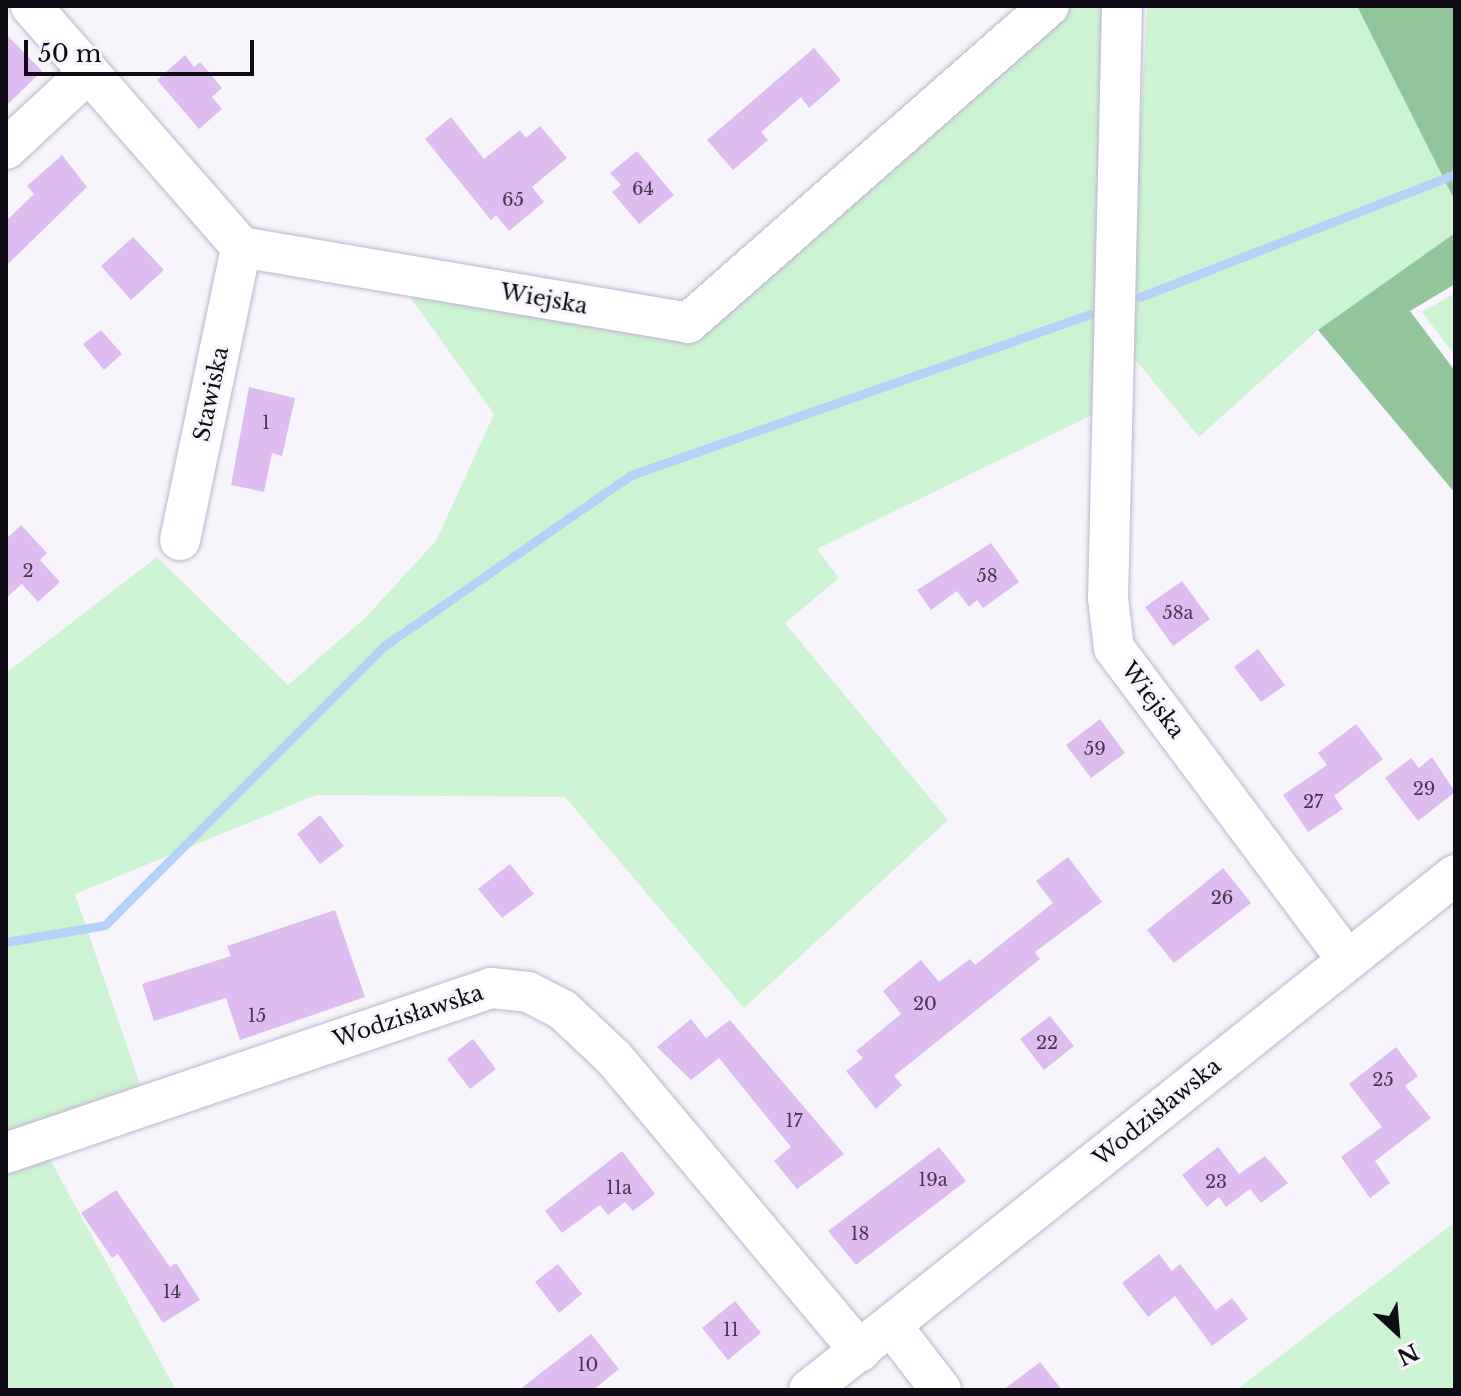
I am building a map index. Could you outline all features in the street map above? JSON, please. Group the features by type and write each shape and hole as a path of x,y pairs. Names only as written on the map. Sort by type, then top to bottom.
{"street":[{"path":"31,6 241,247"},
{"name":"Wiejska","path":"241,247 688,323 1049,6"},
{"name":"Wiejska","path":"1122,6 1108,598 1114,648 1347,959"},
{"path":"6,149 89,72"},
{"name":"Stawiska","path":"180,540 241,247"},
{"name":"Wodzisławska","path":"809,1390 1455,875"},
{"name":"Wodzisławska","path":"6,1153 491,988 528,992 563,1010 614,1058 860,1351"},
{"path":"891,1325 941,1390"}],"green space":[{"path":"1068,6 1106,6 1102,410 817,549 839,578 785,623 948,820 744,1008 565,797 316,795 75,894 143,1093 34,1130 176,1390 6,1390 6,673 157,557 288,685 365,618 436,541 494,414 408,294 691,342"},
{"path":"1147,6 1357,6 1455,201 1455,233 1318,330 1199,437 1129,352"},
{"path":"1357,6 1455,6 1455,201"},
{"path":"1455,233 1455,284 1410,311 1455,371 1455,493 1318,330"},
{"path":"1455,293 1455,356 1422,312"},
{"path":"1455,1222 1455,1390 1236,1390"}],"building":[{"path":"6,34 42,71 6,106"},
{"path":"814,48 841,80 809,108 801,97 761,132 768,140 733,170 707,140"},
{"path":"185,55 194,67 200,62 222,88 212,97 222,109 199,129 157,80"},
{"path":"451,117 484,159 520,130 526,138 540,126 567,158 532,187 544,202 509,231 496,215 491,220 425,139"},
{"path":"637,151 674,195 639,224 612,192 621,185 610,173"},
{"path":"62,155 87,187 6,266 6,221 34,194 27,186"},
{"path":"133,237 164,270 131,300 101,266"},
{"path":"101,330 122,354 104,370 83,344"},
{"path":"249,387 295,398 282,456 272,453 264,492 231,485"},
{"path":"21,525 47,553 40,560 60,582 38,602 22,584 6,598 6,539"},
{"path":"991,543 1019,582 983,608 977,600 969,607 957,591 931,610 917,590"},
{"path":"1182,581 1210,619 1173,646 1145,607"},
{"path":"1258,649 1285,685 1261,702 1234,667"},
{"path":"1100,719 1125,753 1091,778 1066,745"},
{"path":"1356,724 1383,759 1334,796 1343,809 1308,832 1283,795 1327,765 1318,753"},
{"path":"1432,757 1455,792 1418,821 1385,778 1411,758 1419,768"},
{"path":"320,815 344,846 320,864 297,834"},
{"path":"1068,857 1102,902 1035,952 1040,959 894,1076 902,1085 876,1109 846,1071 863,1058 856,1051 901,1014 883,991 921,960 939,982 970,959 975,965 1053,903 1036,881"},
{"path":"510,864 534,894 502,918 478,889"},
{"path":"1223,868 1251,903 1174,963 1147,930"},
{"path":"335,910 365,997 240,1040 226,998 154,1021 142,984 231,956 227,946"},
{"path":"1050,1016 1074,1046 1044,1070 1020,1039"},
{"path":"691,1019 706,1038 730,1020 844,1154 797,1189 774,1161 791,1147 719,1058 691,1080 657,1047"},
{"path":"473,1039 496,1069 470,1089 447,1059"},
{"path":"1396,1047 1418,1076 1405,1086 1431,1118 1375,1161 1390,1183 1370,1198 1341,1157 1382,1127 1349,1084"},
{"path":"939,1147 966,1181 856,1265 828,1231"},
{"path":"1218,1147 1239,1174 1265,1156 1288,1183 1261,1203 1250,1189 1226,1207 1219,1197 1207,1207 1182,1175"},
{"path":"622,1151 655,1194 633,1211 625,1202 608,1215 600,1205 562,1233 545,1211"},
{"path":"116,1190 170,1267 176,1263 200,1300 163,1323 118,1254 112,1258 81,1213"},
{"path":"1159,1254 1172,1271 1180,1264 1216,1310 1232,1298 1248,1319 1212,1346 1175,1296 1148,1317 1122,1283"},
{"path":"558,1264 582,1294 559,1313 535,1282"},
{"path":"735,1301 761,1333 728,1360 702,1328"},
{"path":"591,1334 619,1369 593,1390 519,1390"},
{"path":"1040,1362 1062,1390 1003,1390"}],"waterway":[{"path":"1140,297 1455,174"},
{"path":"6,942 105,925 384,646 631,475 1090,314"}]}
